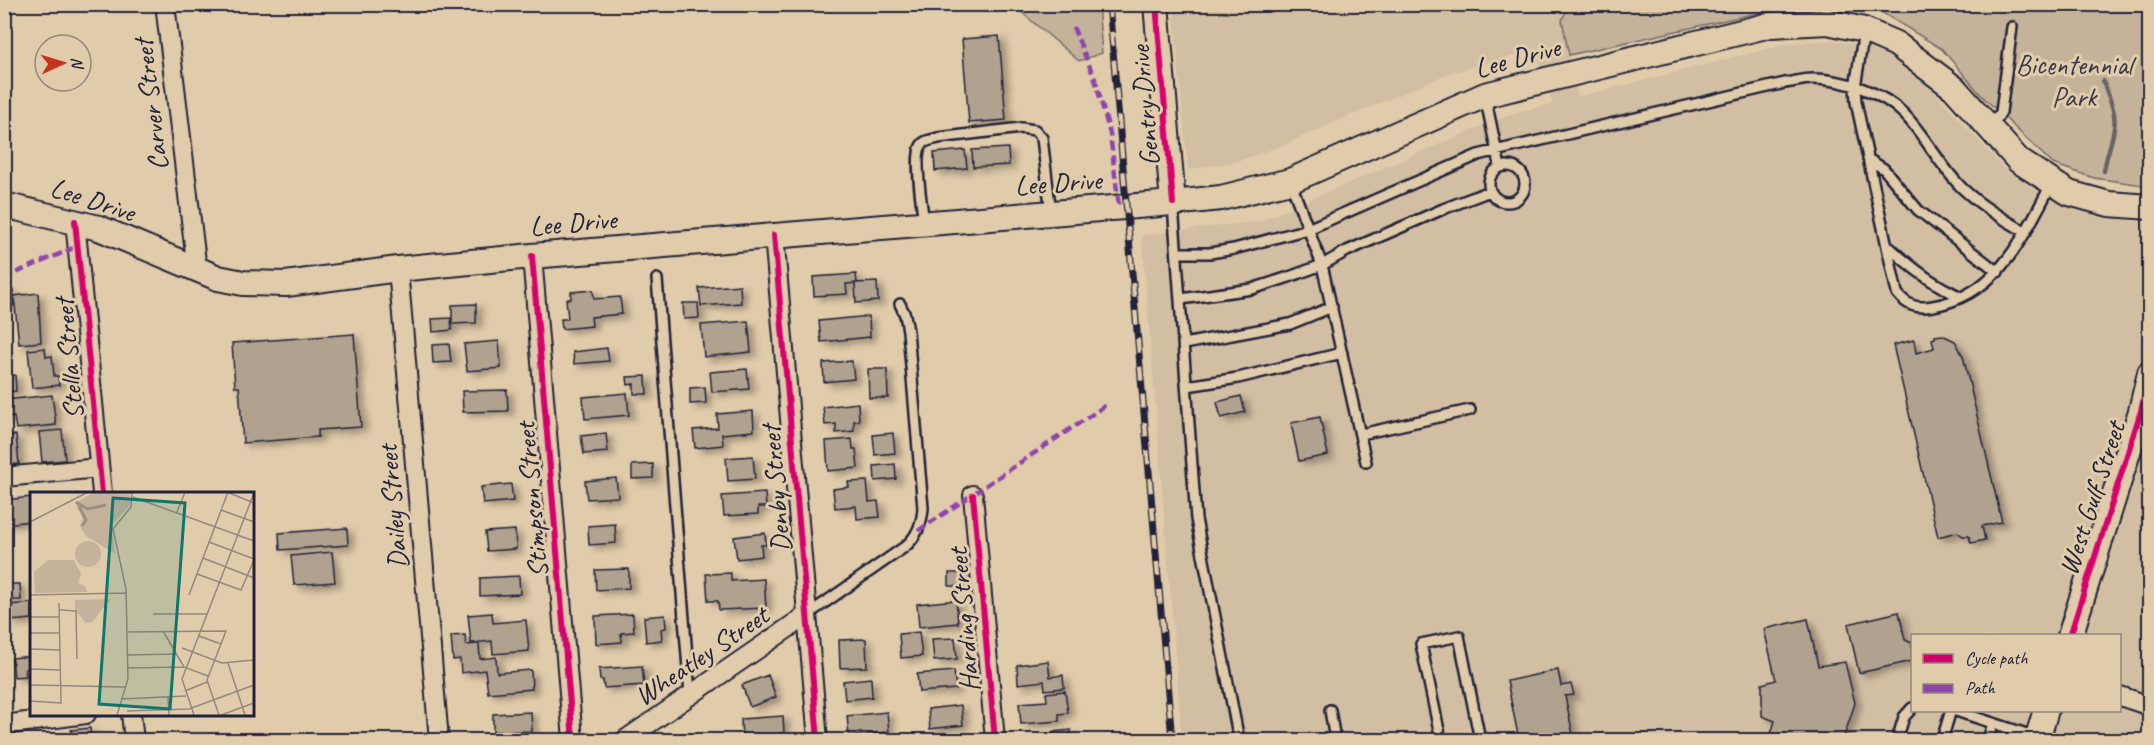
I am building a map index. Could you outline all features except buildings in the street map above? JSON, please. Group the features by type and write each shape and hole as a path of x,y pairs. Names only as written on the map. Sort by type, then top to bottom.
{"main road":[{"name":"Gentry Drive","path":"1156,4 1173,203"},
{"name":"Lee Drive","path":"4,205 99,228 218,278 243,283 286,284 398,269 532,256 1173,203 1221,198 1290,181 1485,94 1770,25 1828,22 1864,30 1896,44 1954,88 2019,161 2052,183 2069,192 2109,204 2150,207"},
{"name":"West Gulf Street","path":"2071,634 2141,411 2150,373"},
{"path":"2038,739 2046,712"}],"street":[{"name":"Carver Street","path":"165,4 197,270"},
{"name":"Stella Street","path":"75,221 102,492"},
{"name":"Denby Street","path":"774,235 818,741"},
{"name":"Stimpson Street","path":"532,256 573,741"},
{"name":"Dailey Street","path":"398,269 439,741"},
{"path":"4,477 99,468"},
{"name":"Harding Street","path":"974,495 995,741"},
{"name":"Wheatley Street","path":"625,741 807,615"},
{"path":"2121,696 2150,706"},
{"path":"4,725 79,715"},
{"path":"131,715 134,741"}],"lane":[{"path":"1990,129 2001,112 2012,27"},
{"path":"1864,30 1855,87 1856,102 1897,293 1905,303 1915,307 1946,304 1981,287 1998,272 2026,232 2052,183"},
{"path":"1177,253 1210,254 1308,229 1478,155 1785,83 1811,79 1833,81 1855,87 1888,102 1905,114 1960,186 1984,207 2026,232"},
{"path":"1485,94 1500,167"},
{"path":"924,222 918,158 920,146 925,141 1021,128 1035,130 1042,138 1051,213"},
{"path":"1868,159 1884,169 1918,210 1998,272"},
{"path":"1506,166 1518,170 1524,180 1523,192 1514,201 1497,200 1490,191 1488,186 1491,174 1500,167 1506,166"},
{"path":"1290,181 1322,265 1366,462"},
{"path":"1180,299 1252,289 1322,265 1347,251 1490,191"},
{"path":"1173,203 1196,519 1239,741"},
{"path":"1887,245 1910,267 1938,286 1961,297"},
{"path":"657,279 690,694"},
{"path":"807,615 906,546 914,539 922,519 908,331 900,304"},
{"path":"1184,344 1290,324 1332,307"},
{"path":"1187,386 1238,378 1342,352"},
{"path":"1361,435 1470,410"},
{"path":"1441,741 1420,644 1459,636 1480,741"},
{"path":"1897,741 1905,717 1911,709"},
{"path":"1330,710 1335,741"},
{"path":"1942,741 1952,712"},
{"path":"1955,712 2038,739"},
{"path":"1988,741 1993,723"}],"shaded area":[{"path":"1173,5 1569,5 1562,20 1578,97 1791,43 1833,40 1878,49 1928,85 2003,168 2037,191 2076,210 2149,224 2149,740 1182,740 1142,235 1260,221 1510,114 1553,104 1535,50 1449,73 1276,148 1237,161 1188,170"}],"green space":[{"path":"1569,4 1793,5 1569,55 1562,20"},
{"path":"1013,5 1098,5 1102,53 1079,61"},
{"name":"Bicentennial Park","path":"1800,5 2149,5 2149,186 2094,178 2053,164 1981,95 1942,49 1878,10"}],"waterway":[{"path":"2103,81 2112,104 2115,122 2104,171"}],"railway":[{"path":"1109,4 1172,740"}],"marked path":[{"path":"1073,27 1095,79 1110,134 1119,207"},
{"path":"4,278 78,246"},
{"path":"918,531 1106,405"}],"cycle path":[{"path":"1156,4 1173,203"},
{"path":"75,221 102,492"},
{"path":"774,235 818,740"},
{"path":"532,256 573,740"},
{"path":"2071,634 2141,411 2150,373"},
{"path":"973,495 995,740"}]}
